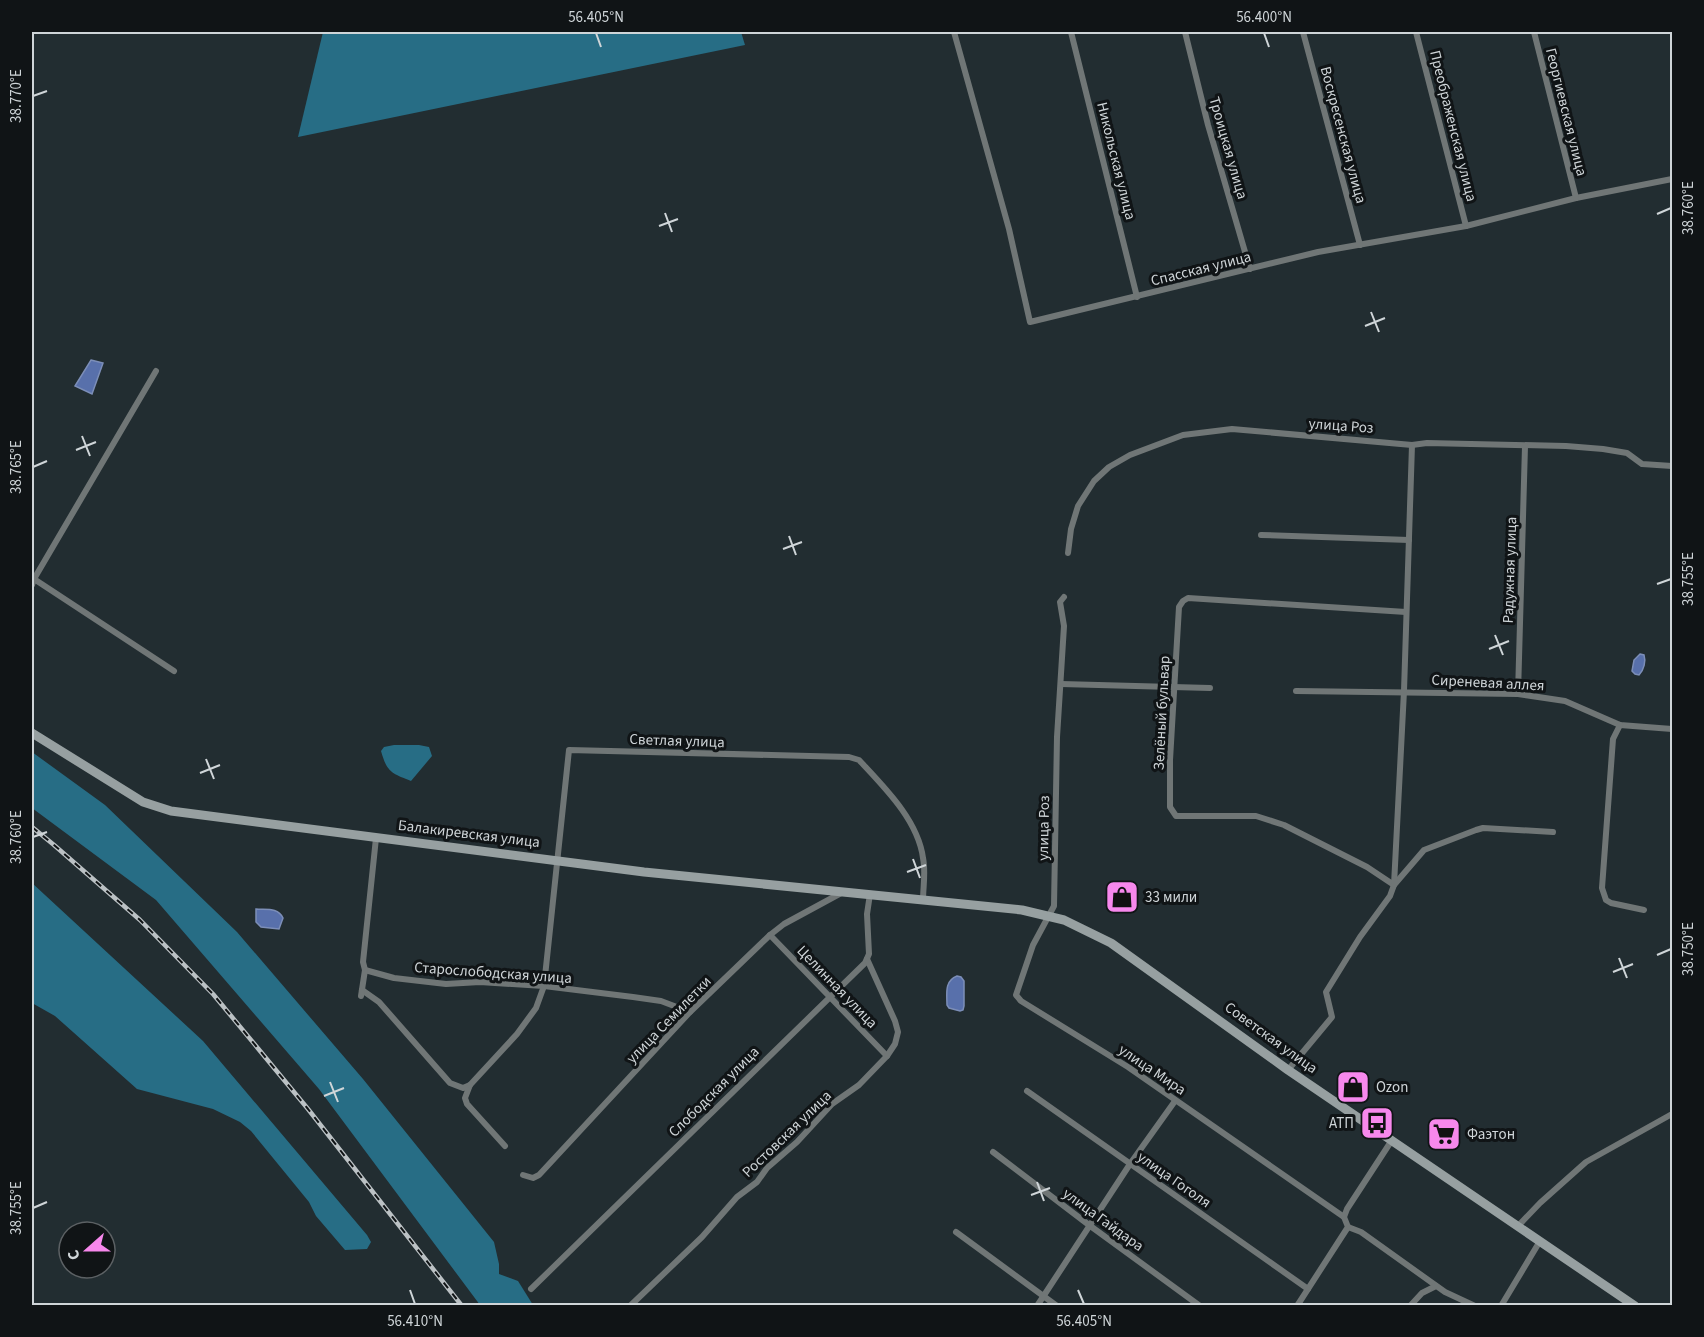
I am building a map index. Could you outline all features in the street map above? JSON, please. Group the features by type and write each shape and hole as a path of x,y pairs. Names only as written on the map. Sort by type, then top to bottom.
{"street":[{"name":"Спасская улица","path":"954,32 1009,229 1030,322 1318,252 1466,226 1576,198 1672,179"},
{"name":"Никольская улица","path":"1071,32 1137,297"},
{"name":"Троицкая улица","path":"1185,32 1208,125 1250,269"},
{"name":"Воскресенская улица","path":"1303,32 1360,245"},
{"name":"Преображенская улица","path":"1416,32 1466,226"},
{"name":"Георгиевская улица","path":"1534,32 1576,198"},
{"path":"156,371 33,582 174,670"},
{"name":"улица Роз","path":"1068,553 1071,529 1078,506 1094,481 1109,467 1130,455 1184,435 1232,429 1412,445 1427,443 1603,449 1627,453 1642,464 1672,466"},
{"path":"1288,1070 1332,1017 1326,992 1360,937 1390,896 1394,885 1404,691 1412,445"},
{"name":"Радужная улица","path":"1518,694 1525,446"},
{"path":"1261,535 1409,540"},
{"name":"улица Роз","path":"1049,916 1054,906 1057,737 1064,626 1060,602 1064,597"},
{"name":"Зелёный бульвар","path":"1394,885 1367,867 1275,822 1256,816 1176,816 1170,807 1170,760 1179,607 1182,601 1188,598 1407,612"},
{"path":"1060,684 1210,688"},
{"name":"Сиреневая аллея","path":"1296,692 1404,691 1518,694 1564,701 1620,726 1672,729"},
{"path":"1620,726 1613,739 1602,888 1606,900 1611,903 1644,910"},
{"name":"Балакиревская улица","path":"32,733 142,802 162,808 557,861 923,901"},
{"name":"Светлая улица","path":"470,1086 517,1034 536,1008 544,986 569,750 849,757 859,760 900,809 915,833 924,858 923,901"},
{"path":"1394,885 1424,850 1476,830 1483,828 1553,832"},
{"path":"376,838 362,993 379,1002 450,1083 463,1088 470,1086"},
{"name":"улица Семилетки","path":"523,1175 533,1178 539,1175 690,1012 770,935 784,924 844,891"},
{"path":"867,959 869,946 867,914 870,894"},
{"name":"Советская улица","path":"923,901 1022,910 1049,916 1064,920 1111,943 1288,1070 1635,1305"},
{"name":"улица Мира","path":"1049,916 1033,945 1016,995 1021,1001 1128,1067 1344,1217"},
{"name":"Целинная улица","path":"770,935 887,1056"},
{"name":"Слободская улица","path":"531,1289 855,974 867,959"},
{"name":"Ростовская улица","path":"630,1305 702,1237 737,1197 757,1182 767,1168 797,1142 832,1104 859,1085 887,1056 895,1044 898,1032 867,959"},
{"name":"Старослободская улица","path":"365,970 394,978 446,984 480,982 544,986 661,1001 690,1012"},
{"path":"470,1086 465,1098 467,1104 505,1146"},
{"name":"улица Гоголя","path":"1027,1091 1308,1289"},
{"path":"1037,1305 1130,1164 1175,1101"},
{"path":"1518,1226 1586,1162 1672,1114"},
{"path":"1392,1140 1347,1209 1344,1217 1348,1227 1361,1232 1445,1292 1475,1305"},
{"name":"улица Гайдара","path":"993,1152 1089,1226 1200,1305"},
{"path":"1297,1305 1348,1227"},
{"path":"956,1232 1057,1305"},
{"path":"1501,1305 1540,1241"},
{"path":"1410,1305 1422,1293 1436,1286"}],"shaded area":[{"path":"323,32 741,32 745,45 298,137"},
{"path":"91,360 103,363 92,394 75,386"},
{"path":"1640,654 1644,655 1645,660 1639,675 1632,671 1634,660"},
{"path":"394,745 429,747 432,756 411,781 394,774 385,763 381,751 384,747"},
{"path":"32,752 105,805 237,932 363,1079 494,1242 499,1274 518,1281 533,1305 480,1305 319,1089 156,900 32,808"},
{"path":"32,883 203,1041 367,1235 371,1242 367,1249 345,1250 251,1131 240,1122 213,1109 137,1089 55,1016 32,1003"},
{"path":"256,909 271,910 281,914 283,918 279,929 261,927 256,922"},
{"path":"957,976 964,981 964,1006 960,1011 949,1008 947,1005 948,984"}],"railway":[{"path":"32,827 140,920 213,994 308,1109 462,1306"}],"place":[{"name":"33 мили","path":"1122,897"},
{"name":"Ozon","path":"1353,1087"},
{"name":"АТП","path":"1377,1123"},
{"name":"Фаэтон","path":"1444,1134"}]}
